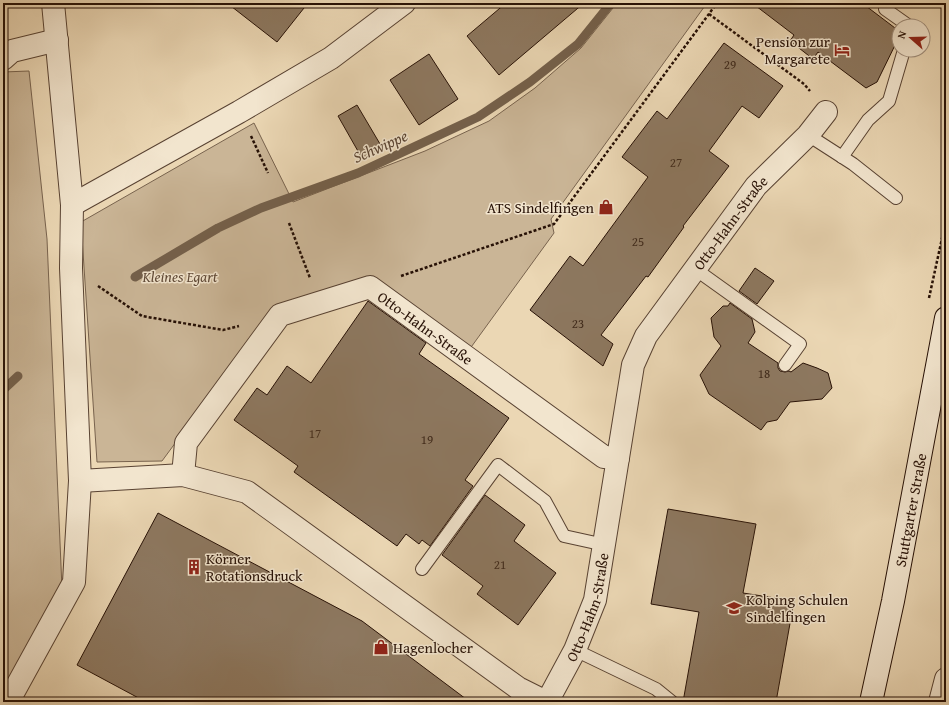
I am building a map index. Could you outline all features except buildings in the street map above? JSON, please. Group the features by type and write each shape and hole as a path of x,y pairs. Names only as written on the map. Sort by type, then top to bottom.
{"street":[{"path":"8,702 74,582 80,481 71,268 72,205 53,3"},
{"path":"72,205 239,112 331,58 404,3"},
{"path":"3,59 12,51 57,40"},
{"name":"Otto-Hahn-Straße","path":"80,481 183,475 247,492 518,688 546,702 575,650 595,600 633,365 646,336 756,186 808,135 826,112"},
{"name":"Otto-Hahn-Straße","path":"280,316 370,286 604,456 618,458"},
{"path":"183,475 186,443 280,316"},
{"name":"Stuttgarter Straße","path":"871,702 893,601 946,318"},
{"path":"940,702 946,679"}],"lane":[{"path":"885,9 898,18"},
{"path":"842,157 868,120 889,101 902,58"},
{"path":"808,135 853,164 896,198"},
{"path":"695,269 800,344 785,365"},
{"path":"422,569 498,465 545,501 564,536 605,545"},
{"path":"575,650 656,689 672,702"}],"path":[{"path":"370,286 554,224 717,3"},
{"path":"709,14 804,84 826,112"},
{"path":"239,112 268,173"},
{"path":"289,223 319,302"},
{"path":"71,268 142,316 223,330 280,316"}],"green space":[{"name":"Kleines Egart","path":"617,3 707,3 551,219 554,233 469,350 369,278 274,309 162,461 97,462 81,222 254,123 293,202 425,151 489,121 535,88 581,48"},
{"path":"29,71 47,239 62,589 3,702 3,72"}],"waterway":[{"name":"Schwippe","path":"135,277 218,228 261,208 358,173 478,117 530,82 578,44 611,3"},
{"name":"Schwippe","path":"3,390 18,376"}],"place":[{"name":"Pension zur Margarete","path":"842,50"},
{"name":"ATS Sindelfingen","path":"606,207"},
{"name":"Körner Rotationsdruck","path":"194,567"},
{"name":"Kolping Schulen Sindelfingen","path":"734,608"},
{"name":"Hagenlocher","path":"381,647"}]}
